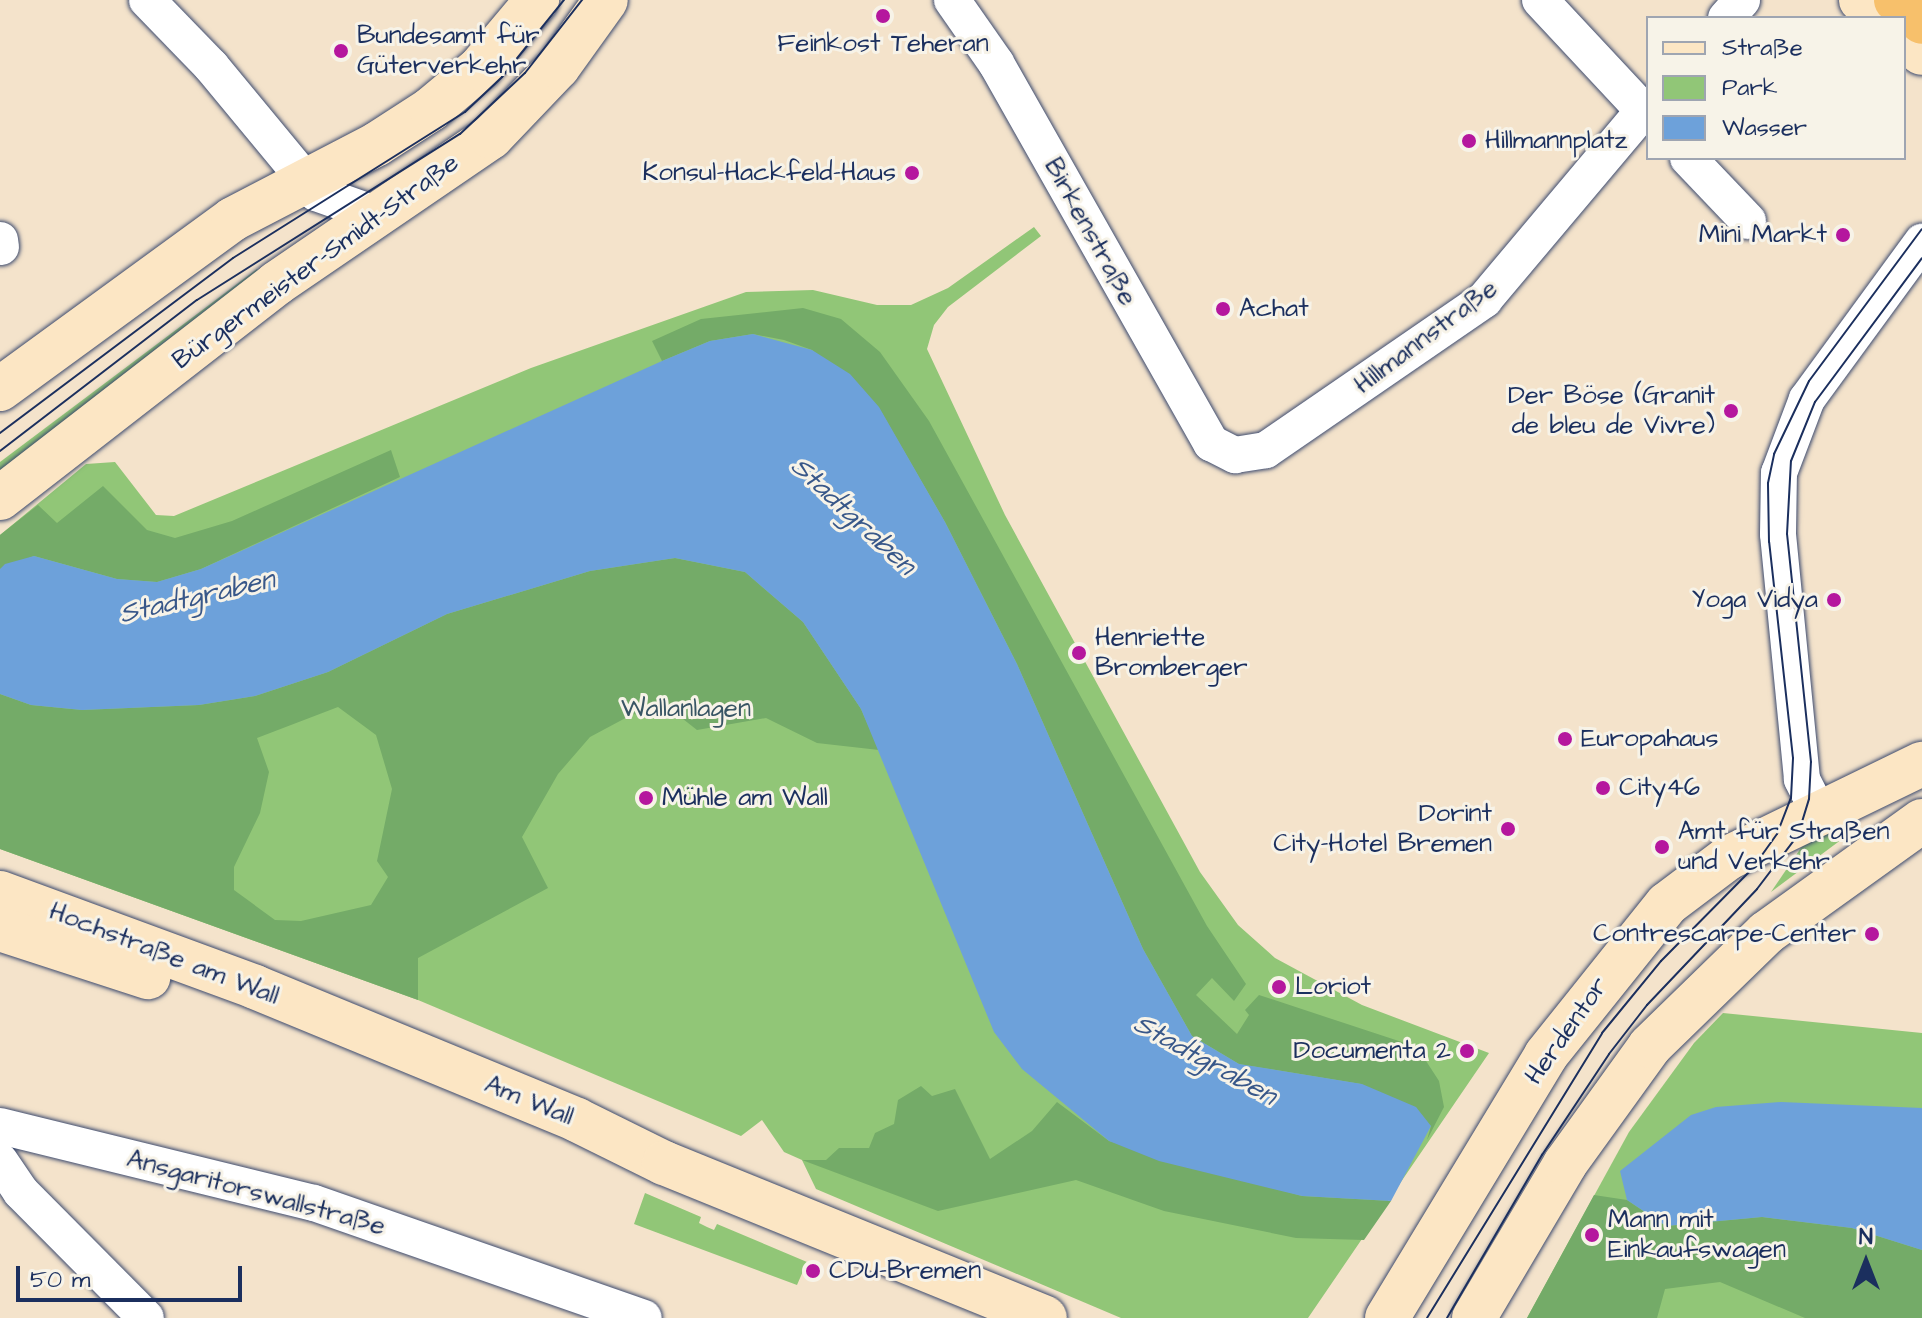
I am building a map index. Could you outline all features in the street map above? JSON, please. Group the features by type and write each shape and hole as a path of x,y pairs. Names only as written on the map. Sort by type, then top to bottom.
{"highway":[{"path":"1896,0 1922,22"}],"main road":[{"path":"0,389 233,219 304,179 377,144 431,109 480,68 537,0"},
{"name":"Bürgermeister-Smidt-Straße","path":"0,498 277,283 491,137 558,67 606,0"},
{"path":"1861,0 1879,16"},
{"path":"1906,40 1922,53"},
{"name":"Herdentor","path":"1387,1318 1546,1055 1622,954 1667,904 1706,873 1819,813 1922,764"},
{"path":"1474,1318 1565,1164 1650,1046 1766,933 1922,821"},
{"name":"Hochstraße am Wall","path":"0,893 327,1017"},
{"name":"Am Wall","path":"0,929 289,1022 327,1017 585,1123 676,1168 1045,1318"}],"street":[{"path":"147,0 211,66 304,179 333,202 378,215"},
{"name":"Birkenstraße","path":"952,0 996,63 1211,443 1235,455"},
{"path":"1540,0 1646,111"},
{"path":"1728,16 1742,0"},
{"name":"Hillmannstraße","path":"1235,455 1266,450 1484,300 1646,111"},
{"path":"1690,160 1748,221"},
{"path":"1819,813 1802,779 1778,534 1779,473 1807,399 1922,242"},
{"name":"Ansgaritorswallstraße","path":"0,1126 314,1203 644,1318"},
{"path":"0,1161 21,1192 146,1318"}],"green space":[{"name":"Wallanlagen","path":"1034,227 1041,236 948,307 934,325 927,349 1005,515 1200,872 1238,925 1275,958 1362,1005 1489,1053 1308,1318 1121,1318 816,1189 802,1160 784,1152 762,1120 741,1136 418,1000 0,849 0,535 86,464 115,462 156,515 174,516 531,368 746,292 813,290 877,305 911,305 948,288"},
{"path":"257,269 263,277 0,480 0,462"},
{"path":"803,308 841,319 880,352 929,421 1207,926 1246,984 1234,1001 1212,978 1196,995 1237,1034 1249,1015 1245,1010 1259,995 1417,1047 1439,1081 1444,1107 1427,1140 1431,1126 1361,1084 1239,1064 1192,1036 1143,949 1017,664 945,522 879,408 812,350 784,340 753,334 710,341 662,361 652,341 701,319"},
{"path":"391,450 400,477 201,569 157,582 117,579 34,556 0,569 0,535 38,505 57,523 103,486 147,530 175,538 232,521"},
{"path":"675,558 745,572 803,622 861,709 879,750 817,743 766,718 697,730 683,719 633,714 590,737 558,774 522,837 548,888 418,958 418,1000 0,849 0,694 31,705 82,710 199,705 255,696 328,672 447,614 590,571","holes":["338,707 376,735 392,789 377,861 388,877 371,905 301,921 275,920 234,890 234,867 260,813 269,772 257,738"]},
{"path":"1854,814 1861,825 1771,892 1809,836"},
{"path":"1723,1013 1922,1033 1922,1318 1527,1318 1629,1132 1694,1043"},
{"path":"921,1086 932,1096 955,1089 990,1159 1032,1131 1057,1102 1109,1141 1302,1196 1391,1201 1364,1240 1296,1238 1164,1211 1076,1180 938,1211 802,1160 826,1160 839,1148 869,1148 875,1133 894,1124 898,1100"},
{"path":"645,1193 701,1217 699,1223 714,1230 717,1224 807,1262 797,1285 634,1224"},
{"path":"1594,1195 1627,1200 1666,1226 1762,1217 1852,1228 1922,1250 1922,1318 1805,1318 1720,1282 1665,1289 1657,1318 1527,1318"}],"water":[{"name":"Stadtgraben","path":"753,334 812,350 850,374 879,407 945,522 1017,664 1143,949 1192,1036 1239,1064 1362,1084 1416,1107 1431,1126 1391,1201 1302,1196 1159,1161 1109,1141 1022,1069 994,1032 861,709 803,622 745,572 675,558 590,571 447,614 328,672 255,696 199,705 82,710 31,705 0,694 0,569 5,564 34,556 117,579 157,582 201,569 662,361 710,341"},
{"path":"1781,1102 1922,1108 1922,1250 1852,1228 1762,1217 1666,1226 1627,1200 1620,1171 1691,1115 1716,1107"}],"tram line":[{"path":"0,433 233,258 465,112 502,77 564,0"},
{"path":"0,451 197,300 460,134 525,73 582,0"},
{"path":"1427,1318 1602,1033 1661,961 1752,869 1777,834 1791,798 1793,758 1769,542 1768,483 1774,454 1809,381 1922,229"},
{"path":"1447,1318 1542,1155 1609,1054 1647,1005 1757,889 1798,835 1809,799 1811,762 1787,534 1791,461 1815,402 1922,258"}],"place":[{"name":"Feinkost Teheran","path":"883,16"},
{"name":"Bundesamt für Güterverkehr","path":"341,51"},
{"name":"Hillmannplatz","path":"1469,141"},
{"name":"Konsul-Hackfeld-Haus","path":"912,173"},
{"name":"Mini Markt","path":"1843,235"},
{"name":"Achat","path":"1223,309"},
{"name":"Der Böse (Granit de bleu de Vivre)","path":"1731,411"},
{"name":"Yoga Vidya","path":"1834,600"},
{"name":"Henriette Bromberger","path":"1079,653"},
{"name":"Europahaus","path":"1565,739"},
{"name":"City46","path":"1603,788"},
{"name":"Mühle am Wall","path":"646,798"},
{"name":"Dorint City-Hotel Bremen","path":"1508,829"},
{"name":"Amt für Straßen und Verkehr","path":"1662,847"},
{"name":"Contrescarpe-Center","path":"1872,934"},
{"name":"Loriot","path":"1279,987"},
{"name":"Documenta 2","path":"1467,1051"},
{"name":"Mann mit Einkaufswagen","path":"1592,1235"},
{"name":"CDU-Bremen","path":"813,1271"}]}
